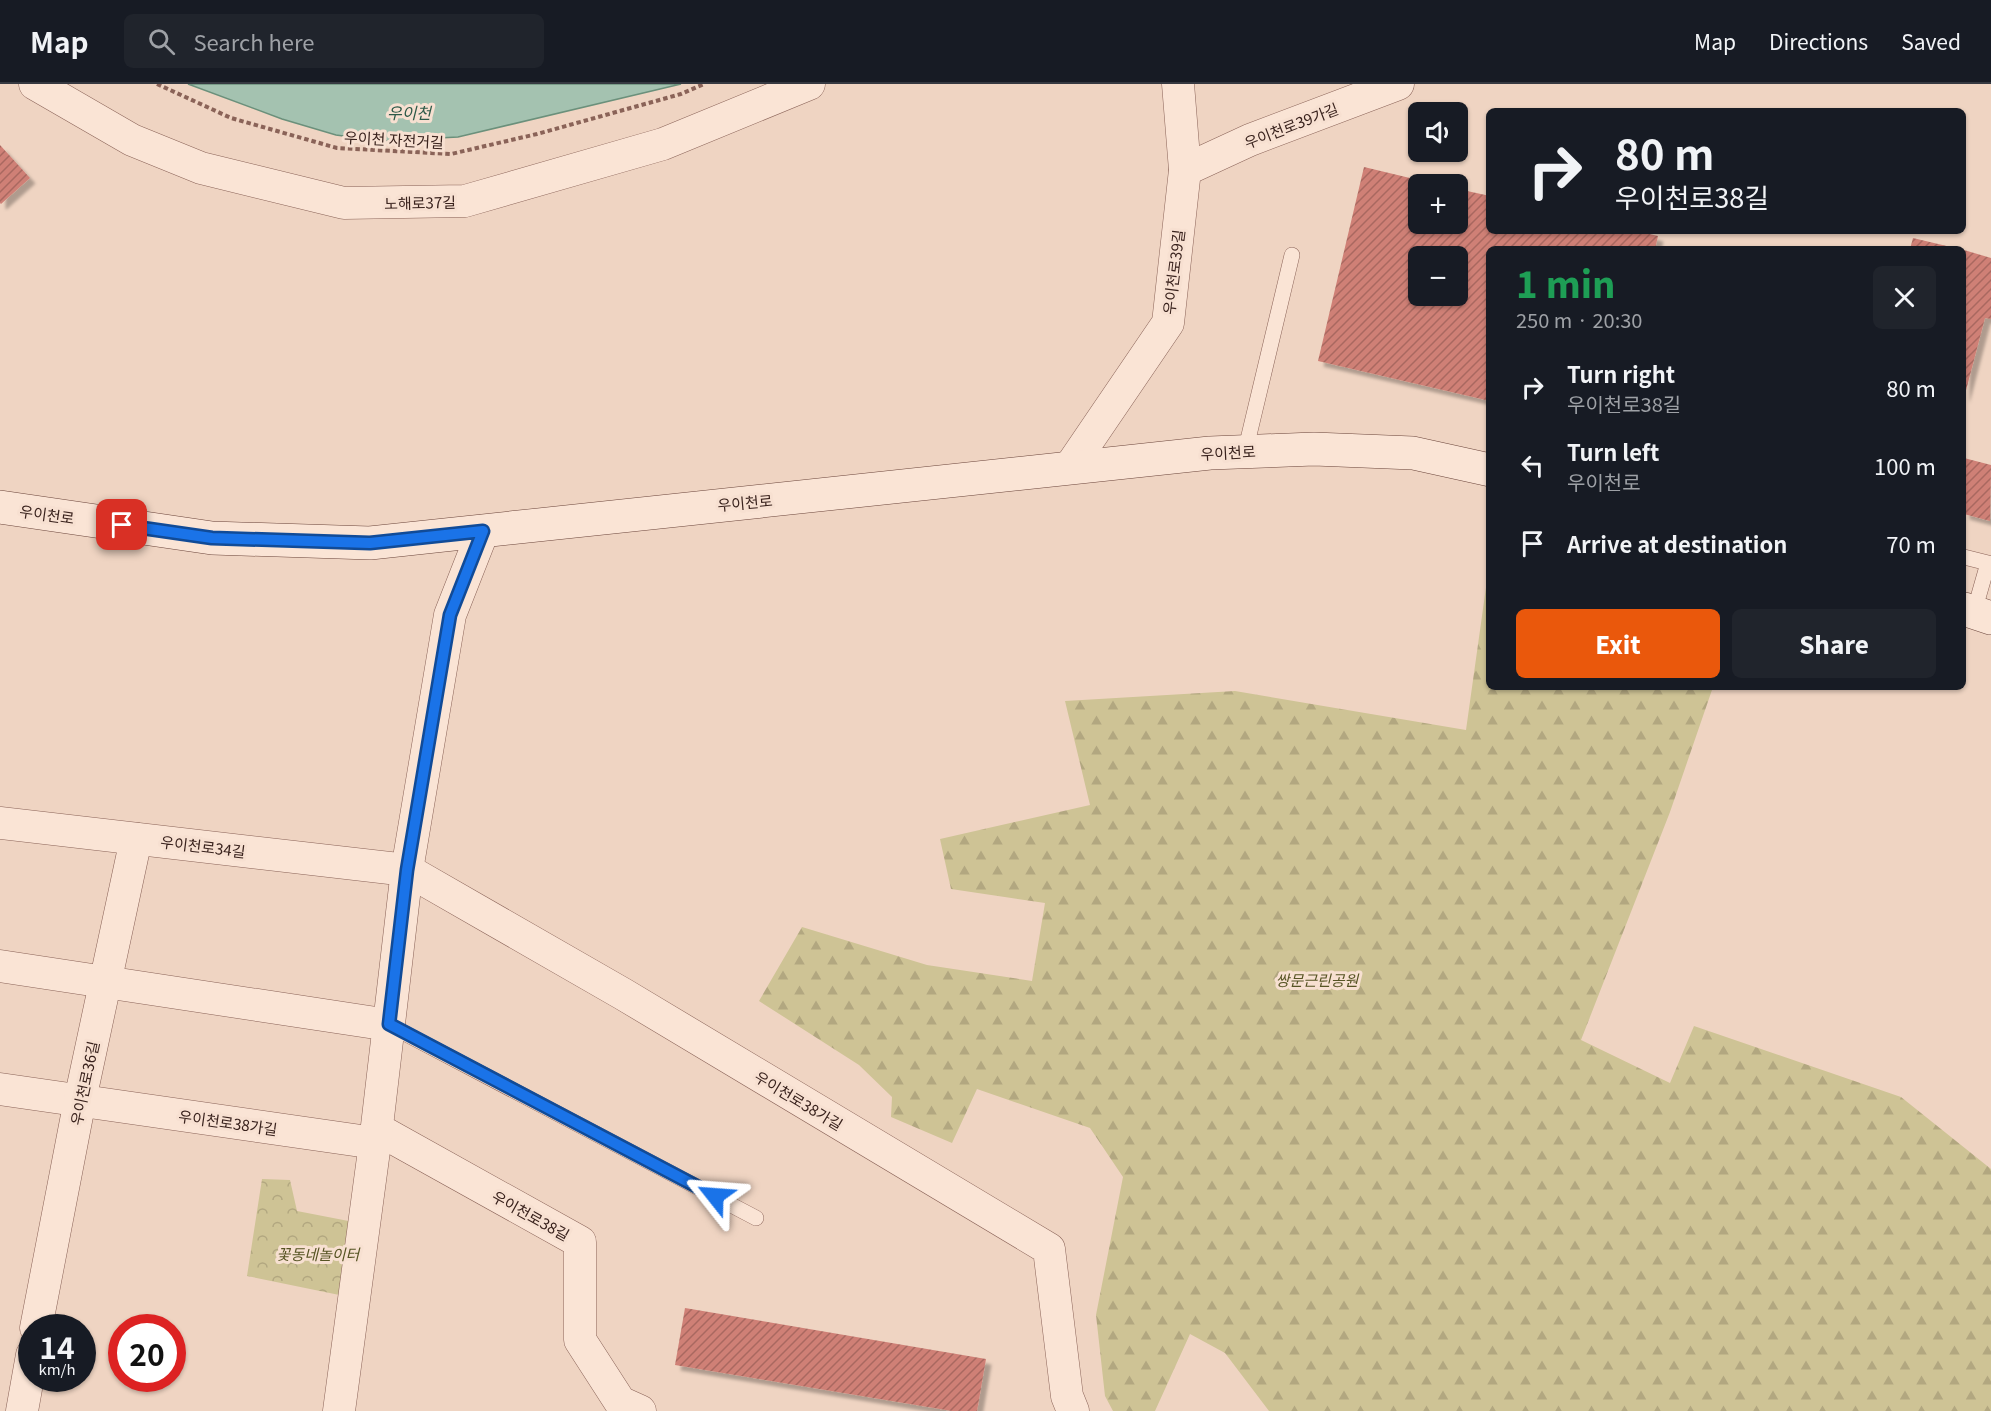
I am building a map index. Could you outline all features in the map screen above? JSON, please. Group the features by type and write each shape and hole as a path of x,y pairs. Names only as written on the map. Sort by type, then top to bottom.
{"street":[{"name":"노해로37길","path":"35,84 132,140 201,168 344,203 465,201 663,144 809,84"},
{"name":"우이천로39길","path":"1070,467 1168,323 1185,170 1178,84"},
{"name":"우이천로39가길","path":"1185,170 1250,140 1398,84"},
{"name":"우이천로","path":"0,507 212,538 370,543 1135,459 1314,449 1413,453 1486,469"},
{"path":"339,1411 376,1136 407,870 450,615 483,531"},
{"name":"우이천로34길","path":"0,823 407,870"},
{"name":"우이천로36길","path":"39,1314 80,1100 136,839"},
{"name":"우이천로38가길","path":"407,870 634,1000 1048,1249 1067,1396 1073,1411"},
{"path":"0,966 105,984 389,1024"},
{"path":"0,1089 80,1100"},
{"name":"우이천로38가길","path":"80,1100 376,1136"},
{"name":"우이천로38길","path":"376,1136 580,1242 580,1340 620,1402 640,1411"},
{"path":"22,1411 25,1392"}],"lane":[{"path":"1245,452 1292,255"},
{"path":"1966,558 1988,563 1976,613"},
{"path":"389,1024 756,1218"}],"path":[{"name":"우이천 자전거길","path":"157,84 231,118 337,148 451,154 537,134 681,94 704,84"}],"green space":[{"name":"쌍문근린공원","path":"1486,587 1486,690 1712,690 1670,812 1581,1040 1670,1083 1694,1026 1901,1097 1991,1169 1991,1411 1269,1411 1225,1353 1190,1334 1155,1411 1113,1411 1105,1396 1096,1315 1123,1177 1090,1128 977,1089 952,1143 891,1117 892,1097 859,1065 759,1001 802,927 927,965 1032,981 1045,903 951,889 940,839 1090,805 1065,701 1235,691 1466,730"},
{"name":"꽃동네놀이터","path":"262,1179 290,1180 297,1211 364,1224 354,1298 247,1276"}],"water":[{"name":"우이천","path":"188,84 681,84 458,137 381,141 336,135 282,119"}],"building":[{"path":"0,145 30,178 1,204 0,203"},
{"path":"1364,167 1408,178 1408,234 1468,234 1468,191 1486,195 1486,234 1650,234 1658,236 1656,246 1486,246 1486,400 1318,361"},
{"path":"1913,238 1947,246 1911,246"},
{"path":"1966,251 1991,258 1991,319 1985,318 1966,390"},
{"path":"1966,459 1991,465 1990,521 1966,515"},
{"path":"685,1308 986,1359 977,1411 952,1411 675,1365"}],"route":[{"path":"122,525 212,538 370,543 483,531 450,615 407,870 389,1024 715,1196"}]}
